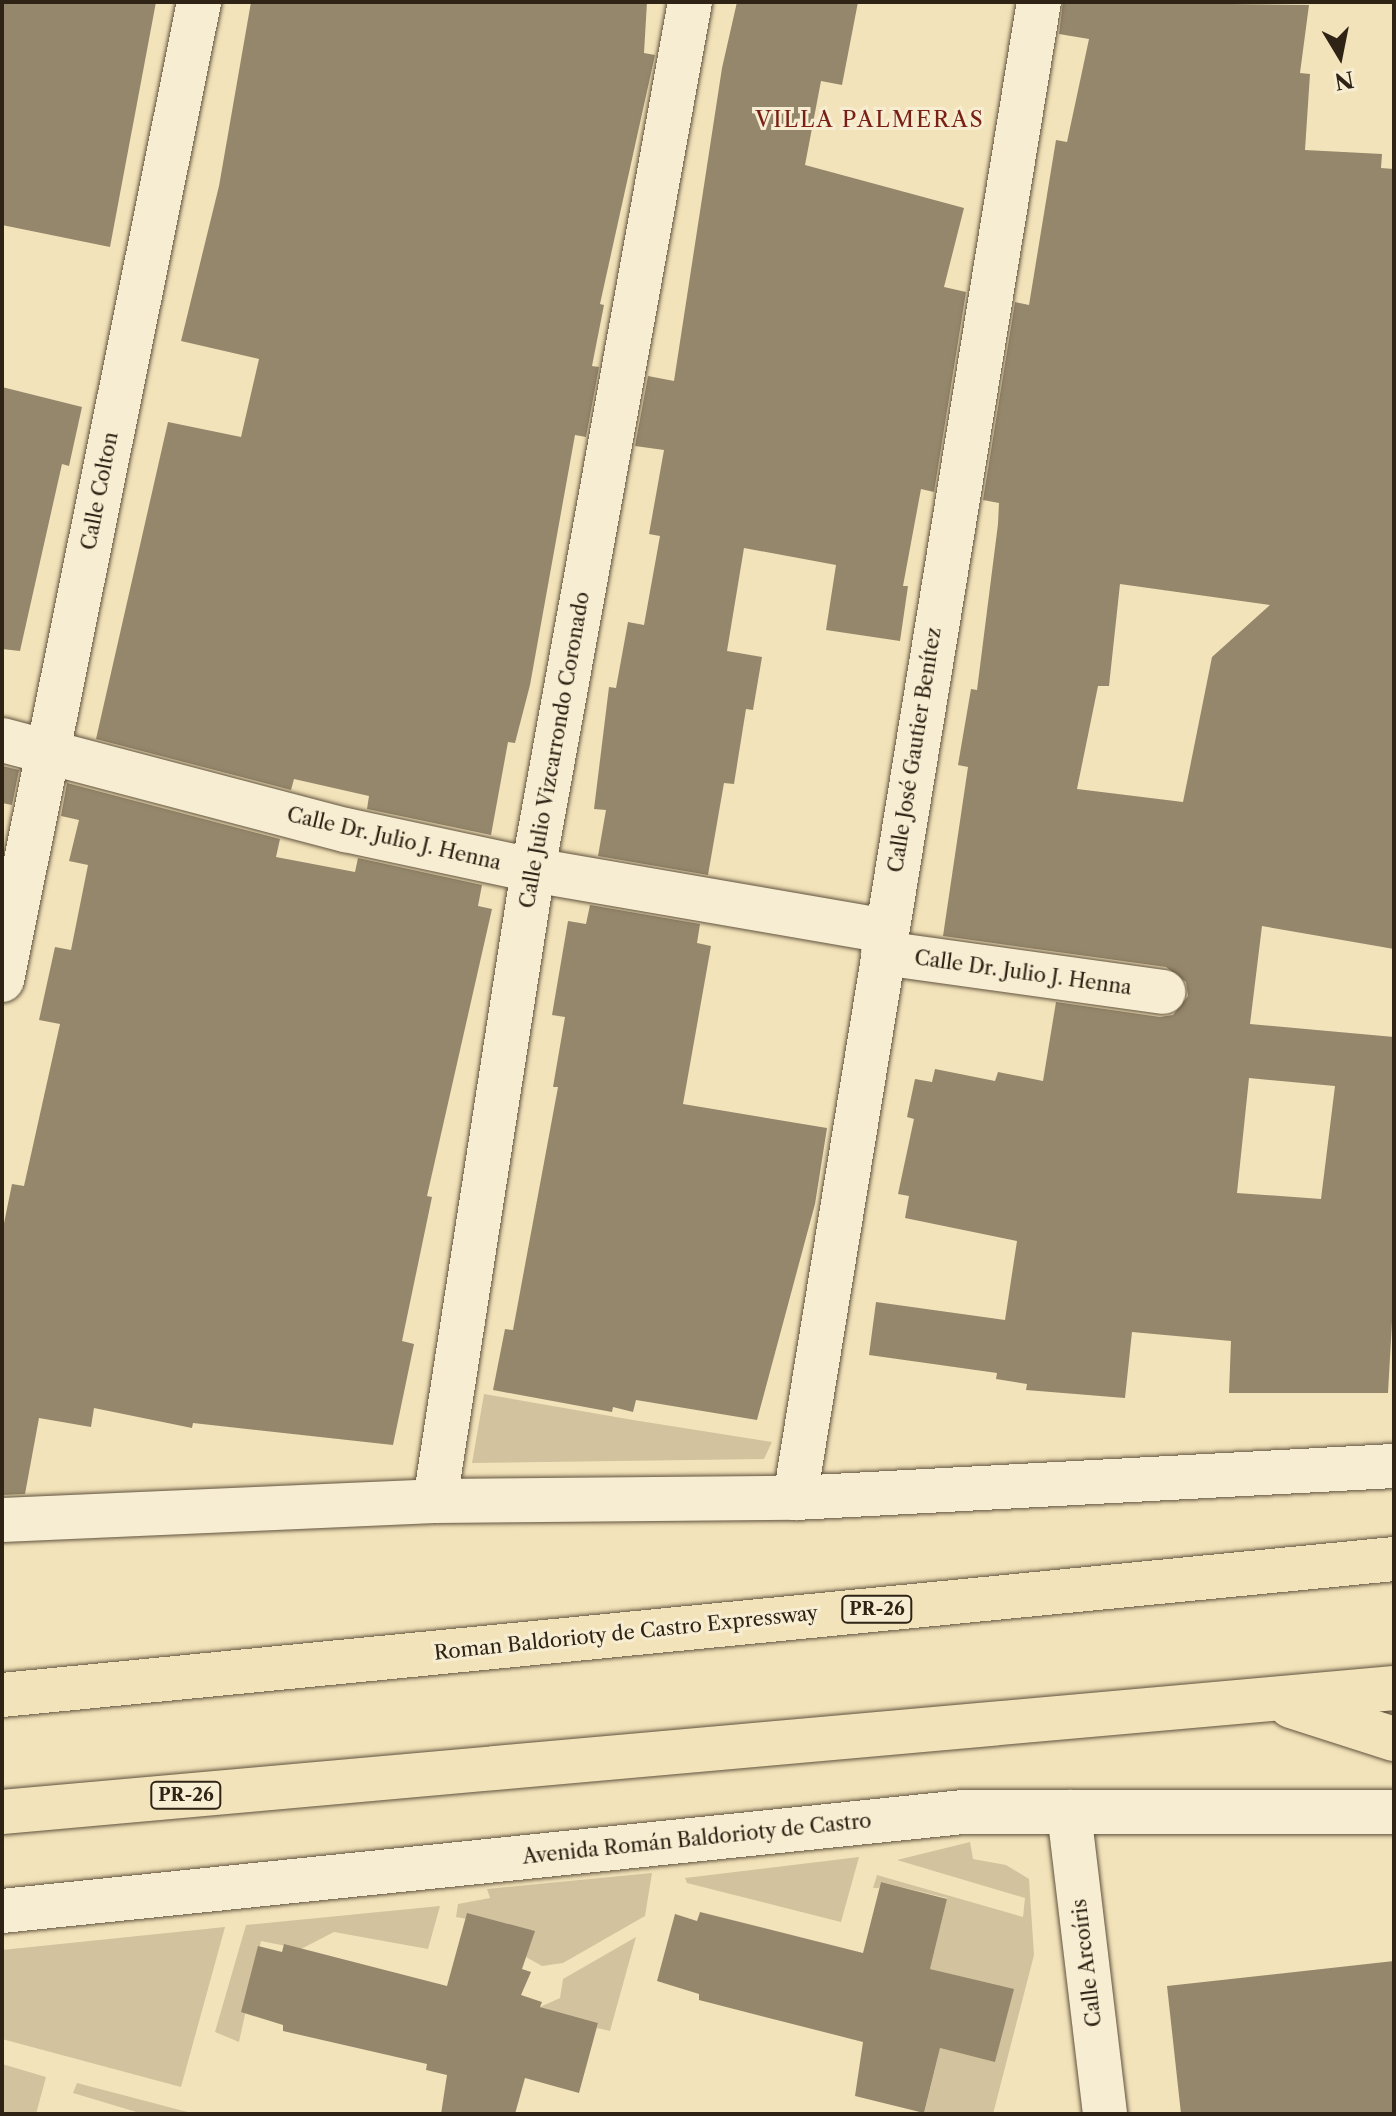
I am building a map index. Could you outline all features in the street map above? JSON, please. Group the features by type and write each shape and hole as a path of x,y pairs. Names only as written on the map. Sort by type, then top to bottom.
{"highway":[{"name":"Roman Baldorioty de Castro Expressway","path":"2,1695 1394,1559"},
{"name":"PR-26","path":"2,1812 1394,1688"},
{"path":"1273,1700 1394,1739"}],"street":[{"name":"Calle Colton","path":"2,980 199,2"},
{"name":"Calle Julio Vizcarrondo Coronado","path":"435,1501 533,870 690,2"},
{"name":"Calle José Gautier Benítez","path":"795,1498 1039,2"},
{"name":"Calle Dr. Julio J. Henna","path":"2,740 346,830 884,942 1163,992"},
{"path":"2,1520 435,1501 795,1498 1394,1466"},
{"name":"Avenida Román Baldorioty de Castro","path":"2,1911 963,1812 1394,1812"},
{"name":"Calle Arcoíris","path":"1069,1812 1105,2114"}],"shaded area":[{"path":"484,1394 772,1442 764,1459 472,1463"},
{"path":"970,1842 973,1859 1006,1865 1029,1879 1034,1955 993,2114 924,2114 940,2048 995,2061 1013,1990 930,1969 947,1898 881,1882 879,1888 873,1888 877,1875 1023,1917 1025,1898 897,1860"},
{"path":"859,1857 841,1922 687,1883 685,1878"},
{"path":"652,1873 645,1916 563,1963 542,1966 526,1957 534,1931 456,1917 458,1904 490,1898 487,1889"},
{"path":"440,1906 428,1949 334,1932 301,1949 261,1941 239,2042 215,2032 246,1925"},
{"path":"225,1927 181,2087 2,2039 2,1950"},
{"path":"636,1937 610,2031 597,2028 598,2023 540,2007 560,1998 563,1979"},
{"path":"2,2064 46,2077 36,2114 2,2114"},
{"path":"77,2083 195,2114 143,2114 73,2093"}],"building":[{"path":"2,2 156,2 110,247 2,225"},
{"path":"251,2 647,2 644,53 655,55 600,304 604,305 592,366 599,367 586,437 575,435 530,685 515,743 508,742 491,835 367,809 369,796 294,779 291,790 96,739 168,422 241,437 259,359 181,341 219,186"},
{"path":"737,2 858,2 842,85 821,81 805,165 964,208 944,287 966,292 934,492 921,489 903,586 908,586 900,641 826,630 836,565 744,548 727,651 762,657 753,710 746,709 734,784 724,783 708,875 598,856 606,810 594,809 609,687 616,688 628,622 644,625 660,536 649,534 664,450 635,446 648,376 674,381 722,68"},
{"path":"1063,2 1309,5 1300,73 1310,74 1305,150 1382,154 1381,168 1394,169 1394,949 1262,926 1250,1024 1394,1037 1394,1286 1388,1393 1229,1393 1231,1341 1132,1332 1125,1398 1026,1390 1027,1384 996,1379 997,1373 869,1355 876,1302 1005,1320 1017,1241 905,1218 909,1196 898,1194 914,1119 907,1117 915,1079 932,1082 935,1069 995,1081 998,1072 1043,1081 1056,1002 1160,1017 1173,1015 1188,996 1186,982 1166,967 943,936 968,767 958,765 971,689 977,690 998,524 999,503 983,500 1015,302 1029,305 1056,140 1067,142 1089,39 1059,34","holes":["1120,584 1270,605 1212,657 1183,802 1077,789 1098,686 1109,686","1249,1078 1335,1086 1321,1199 1237,1193"]},
{"path":"2,387 82,407 69,466 62,464 20,651 2,649"},
{"path":"2,766 19,770 12,805 2,803"},
{"path":"67,783 280,839 276,857 355,872 358,858 482,885 478,906 492,909 427,1196 432,1197 402,1341 414,1344 393,1445 193,1423 192,1428 94,1408 91,1427 39,1418 25,1494 2,1495 2,1233 12,1184 24,1186 60,1024 39,1020 55,947 71,950 88,865 69,861 79,820 61,816"},
{"path":"590,905 700,924 697,943 711,946 683,1104 827,1128 815,1204 757,1420 636,1400 633,1412 613,1407 612,1412 493,1390 505,1329 513,1330 558,1087 553,1087 565,1017 552,1015 568,921 586,924"},
{"path":"881,1882 947,1899 930,1969 1014,1989 995,2062 940,2048 924,2113 855,2096 863,2042 699,2000 699,1994 657,1981 675,1914 697,1921 700,1912 863,1953"},
{"path":"467,1913 535,1931 522,1969 531,1972 521,1995 542,2002 540,2007 598,2023 579,2093 525,2078 515,2114 441,2114 447,2075 426,2070 427,2064 283,2031 283,2025 241,2012 258,1946 282,1952 284,1944 447,1986"},
{"path":"1394,1961 1394,2114 1181,2114 1167,1986"}],"district":[{"name":"VILLA PALMERAS","path":"870,120"}]}
